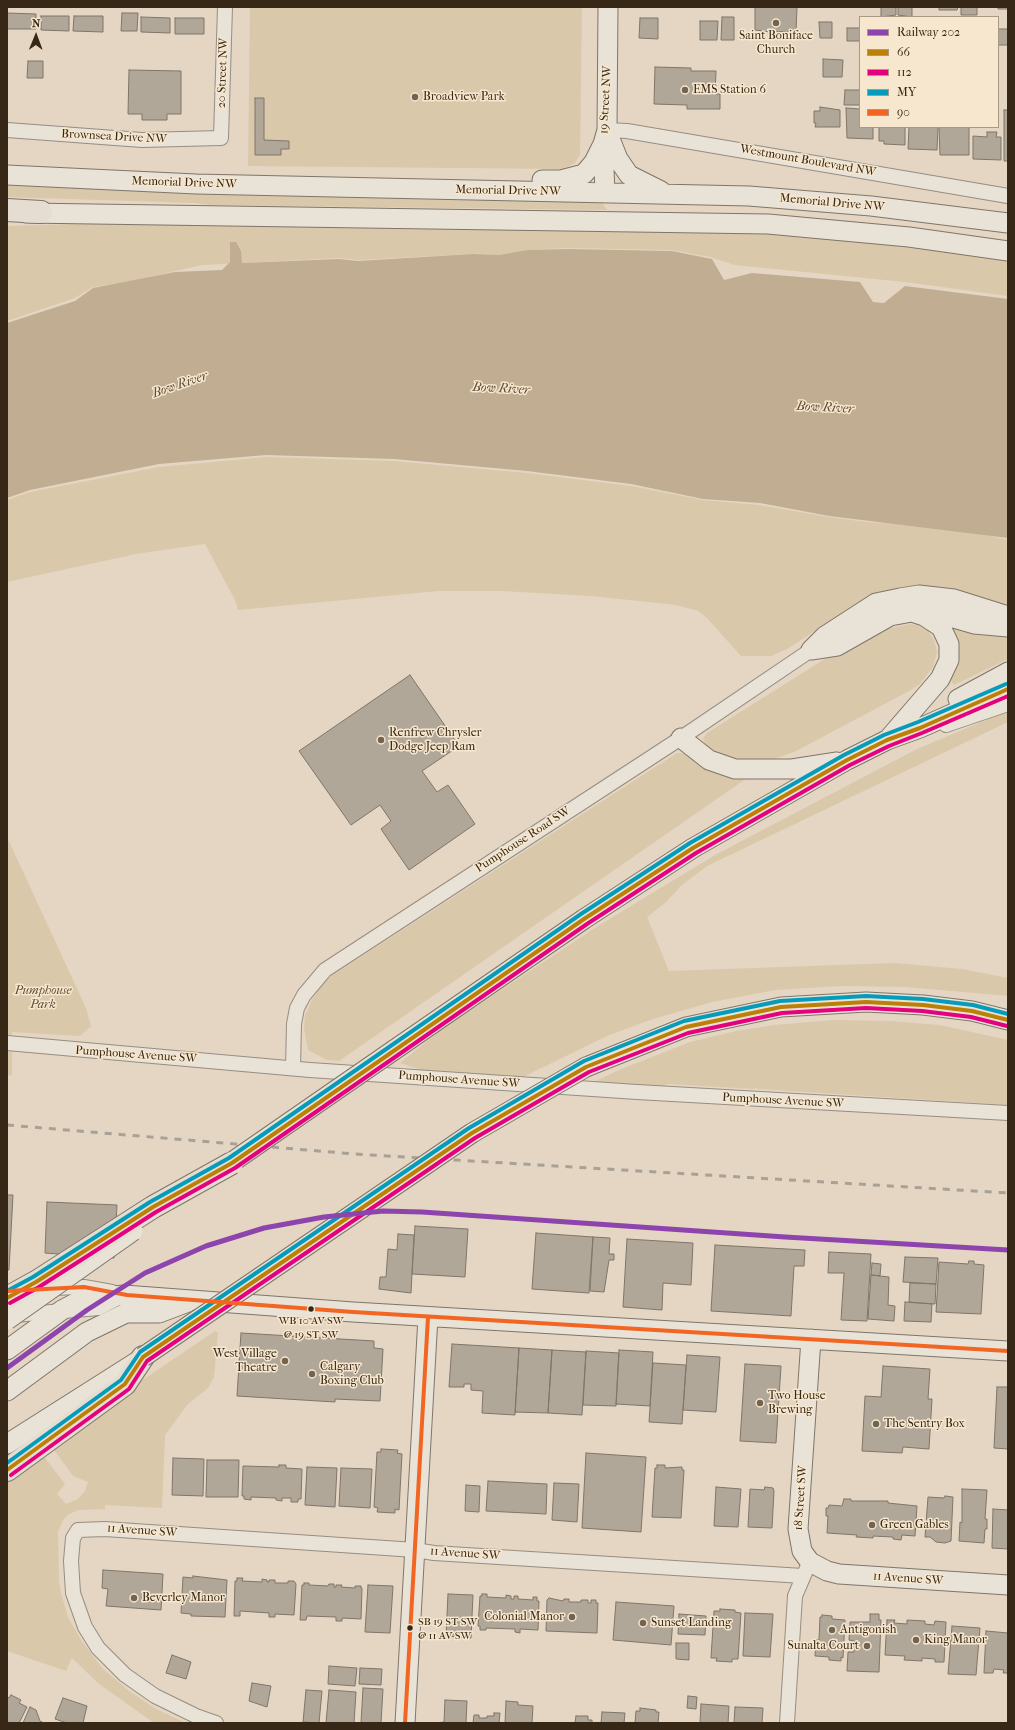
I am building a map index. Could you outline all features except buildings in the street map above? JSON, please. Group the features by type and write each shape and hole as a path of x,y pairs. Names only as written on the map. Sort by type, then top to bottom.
{"highway":[{"path":"7,210 41,212"},
{"path":"7,1298 36,1282 153,1207 232,1163"},
{"path":"7,1470 125,1384 143,1357"}],"main road":[{"name":"19 Street NW","path":"605,193 608,7"},
{"path":"196,184 302,176 561,180 584,174 594,162 605,137"},
{"path":"605,137 618,160 629,175 667,194"},
{"name":"Memorial Drive NW","path":"7,175 196,184 749,196 871,206 1008,223"},
{"path":"605,193 621,209 664,222"},
{"path":"7,214 41,212 768,224 909,237 1008,251"},
{"path":"811,650 824,636 876,603 906,597 919,595 954,599 1008,616"},
{"path":"888,740 940,679 949,660 949,644 941,627 924,616 912,612"},
{"path":"811,650 838,646 890,616 912,612 943,615 974,624 1008,628"},
{"path":"920,728 955,700 1008,672"},
{"path":"7,1320 584,919 693,848 847,760 888,740 920,728 1008,689"},
{"path":"681,738 709,760 735,769 792,769 847,760"},
{"path":"7,1444 143,1357 472,1133 586,1066 686,1027 782,1007 866,1002 923,1005 972,1011 1006,1018"},
{"path":"9,1349 62,1310 81,1300 93,1297 124,1295 428,1317 1008,1352"},
{"path":"87,1332 95,1322 93,1297"},
{"path":"7,1391 87,1332 126,1313 159,1313 193,1300"},
{"path":"7,1315 15,1334 9,1349"},
{"path":"405,1723 428,1317"},
{"name":"18 Street SW","path":"806,1569 798,1529 811,1340"},
{"name":"11 Avenue SW","path":"806,1569 839,1574 1008,1585"}],"street":[{"name":"20 Street NW","path":"221,138 225,7"},
{"name":"Brownsea Drive NW","path":"7,130 142,140 221,138"},
{"name":"Westmount Boulevard NW","path":"605,137 628,131 1008,196"},
{"name":"Pumphouse Road SW","path":"292,1068 294,1024 297,1008 304,995 325,970 681,738 811,650"},
{"path":"920,728 946,725 1008,704"},
{"name":"Pumphouse Avenue SW","path":"7,1043 56,1049 292,1068 637,1092 1008,1113"},
{"path":"7,1290 93,1297"},
{"path":"7,1315 62,1310"},
{"name":"11 Avenue SW","path":"216,1723 196,1716 155,1696 125,1675 98,1648 85,1627 73,1593 71,1561 72,1545 73,1538 78,1530 94,1528 415,1550 434,1553 806,1569"},
{"path":"787,1723 795,1596 806,1569"}],"green space":[{"name":"Broadview Park","path":"250,7 582,7 580,154 575,163 564,169 248,166"},
{"path":"7,181 86,188 211,194 601,201 607,210 209,205 196,203 7,197"},
{"path":"147,222 761,232 850,240 1008,260 1008,296 905,282 735,265 710,257 672,250 567,248 528,250 499,255 473,254 358,260 339,258 202,265 131,281 93,287 75,298 7,321 7,226"},
{"path":"266,457 394,461 527,473 631,486 703,500 759,505 867,522 950,527 1008,540 1008,609 926,587 905,587 883,591 864,599 787,649 771,656 741,656 707,618 698,611 676,605 592,596 501,591 438,591 238,610 236,602 205,544 136,554 7,582 7,500 30,492 159,467"},
{"path":"910,624 917,625 928,631 934,640 937,652 933,667 920,684 911,690 794,752 780,757 763,761 763,759 747,760 729,757 708,750 703,739 707,733 828,657 874,632"},
{"path":"951,628 979,635 993,636 994,633 1008,634 1008,659 954,685 950,680 956,667"},
{"path":"1008,711 1008,722 707,866 682,885 666,902 647,917 669,971 895,963 962,969 1008,978 1008,996 906,987 841,986 775,990 712,1002 653,1019 607,1036 523,1077 422,1070 400,1063 442,1029 598,926 715,855 917,749"},
{"path":"677,753 685,754 695,760 747,778 339,1061 327,1060 308,1050 304,1028 305,1016 312,1000 322,985 331,976"},
{"name":"Pumphouse Park","path":"7,837 86,1008 91,1026 80,1036 12,1032 12,1076 7,1075"},
{"path":"832,1020 890,1021 940,1025 1008,1040 1008,1105 756,1088 668,1084 660,1087 589,1084 619,1070 690,1042 736,1031 774,1025"},
{"path":"215,1331 218,1333 214,1377 208,1388 188,1404 165,1435 162,1508 105,1505 105,1509 79,1510 69,1514 63,1520 58,1532 59,1581 61,1593 68,1617 81,1640 102,1668 129,1691 156,1709 186,1723 154,1723 98,1683 72,1658 66,1671 7,1651 7,1481 42,1454 65,1484 57,1494 66,1504 78,1499 85,1491 88,1482 73,1476 52,1447 103,1407"}],"water":[{"name":"Bow River","path":"230,242 236,242 241,251 242,263 339,259 358,261 473,254 499,255 528,250 568,249 672,251 712,259 724,280 752,273 860,282 873,302 884,303 905,286 1008,299 1008,538 829,516 760,503 703,499 631,484 527,471 394,459 266,455 159,464 30,490 7,498 7,323 75,301 93,288 175,272 222,270 230,262"}],"railway":[{"path":"7,1125 355,1154 1008,1193"}],"rail line":[{"name":"202","path":"7,1368 87,1310 145,1273 206,1246 264,1228 324,1217 383,1211 422,1212 785,1237 1008,1250"}],"transit line":[{"name":"MY","path":"7,1291 33,1277 150,1202 229,1158 581,914 690,843 844,755 884,735 1006,684"},
{"name":"66","path":"7,1298 36,1282 153,1207 232,1163 584,919 693,848 847,760 887,740 920,728 1008,689"},
{"name":"112","path":"10,1303 39,1287 156,1212 235,1168 587,924 696,853 850,765 889,746 1008,696"},
{"name":"MY","path":"7,1463 121,1380 140,1352 469,1128 584,1061 684,1021 780,1001 866,996 923,999 973,1005 1008,1014"},
{"name":"66","path":"7,1470 125,1384 143,1357 472,1133 586,1067 686,1027 781,1007 866,1002 923,1005 972,1011 1008,1020"},
{"name":"112","path":"11,1475 129,1389 147,1361 475,1138 589,1072 688,1033 782,1013 866,1008 922,1011 971,1017 1007,1026"},
{"name":"90","path":"7,1291 84,1287 127,1295 353,1312 1008,1351"},
{"name":"90","path":"405,1723 428,1317"}],"place":[{"name":"Saint Boniface Church","path":"776,23"},
{"name":"EMS Station 6","path":"685,90"},
{"name":"Broadview Park","path":"415,97"},
{"name":"Renfrew Chrysler Dodge Jeep Ram","path":"381,740"},
{"name":"WB 10 AV SW @ 19 ST SW","path":"311,1309"},
{"name":"West Village Theatre","path":"285,1361"},
{"name":"Calgary Boxing Club","path":"312,1374"},
{"name":"Two House Brewing","path":"760,1403"},
{"name":"The Sentry Box","path":"876,1424"},
{"name":"Green Gables","path":"872,1525"},
{"name":"Beverley Manor","path":"134,1598"},
{"name":"Colonial Manor","path":"572,1617"},
{"name":"Sunset Landing","path":"643,1623"},
{"name":"SB 19 ST SW @ 11 AV SW","path":"410,1628"},
{"name":"Antigonish","path":"832,1630"},
{"name":"King Manor","path":"916,1640"},
{"name":"Sunalta Court","path":"867,1646"}]}
